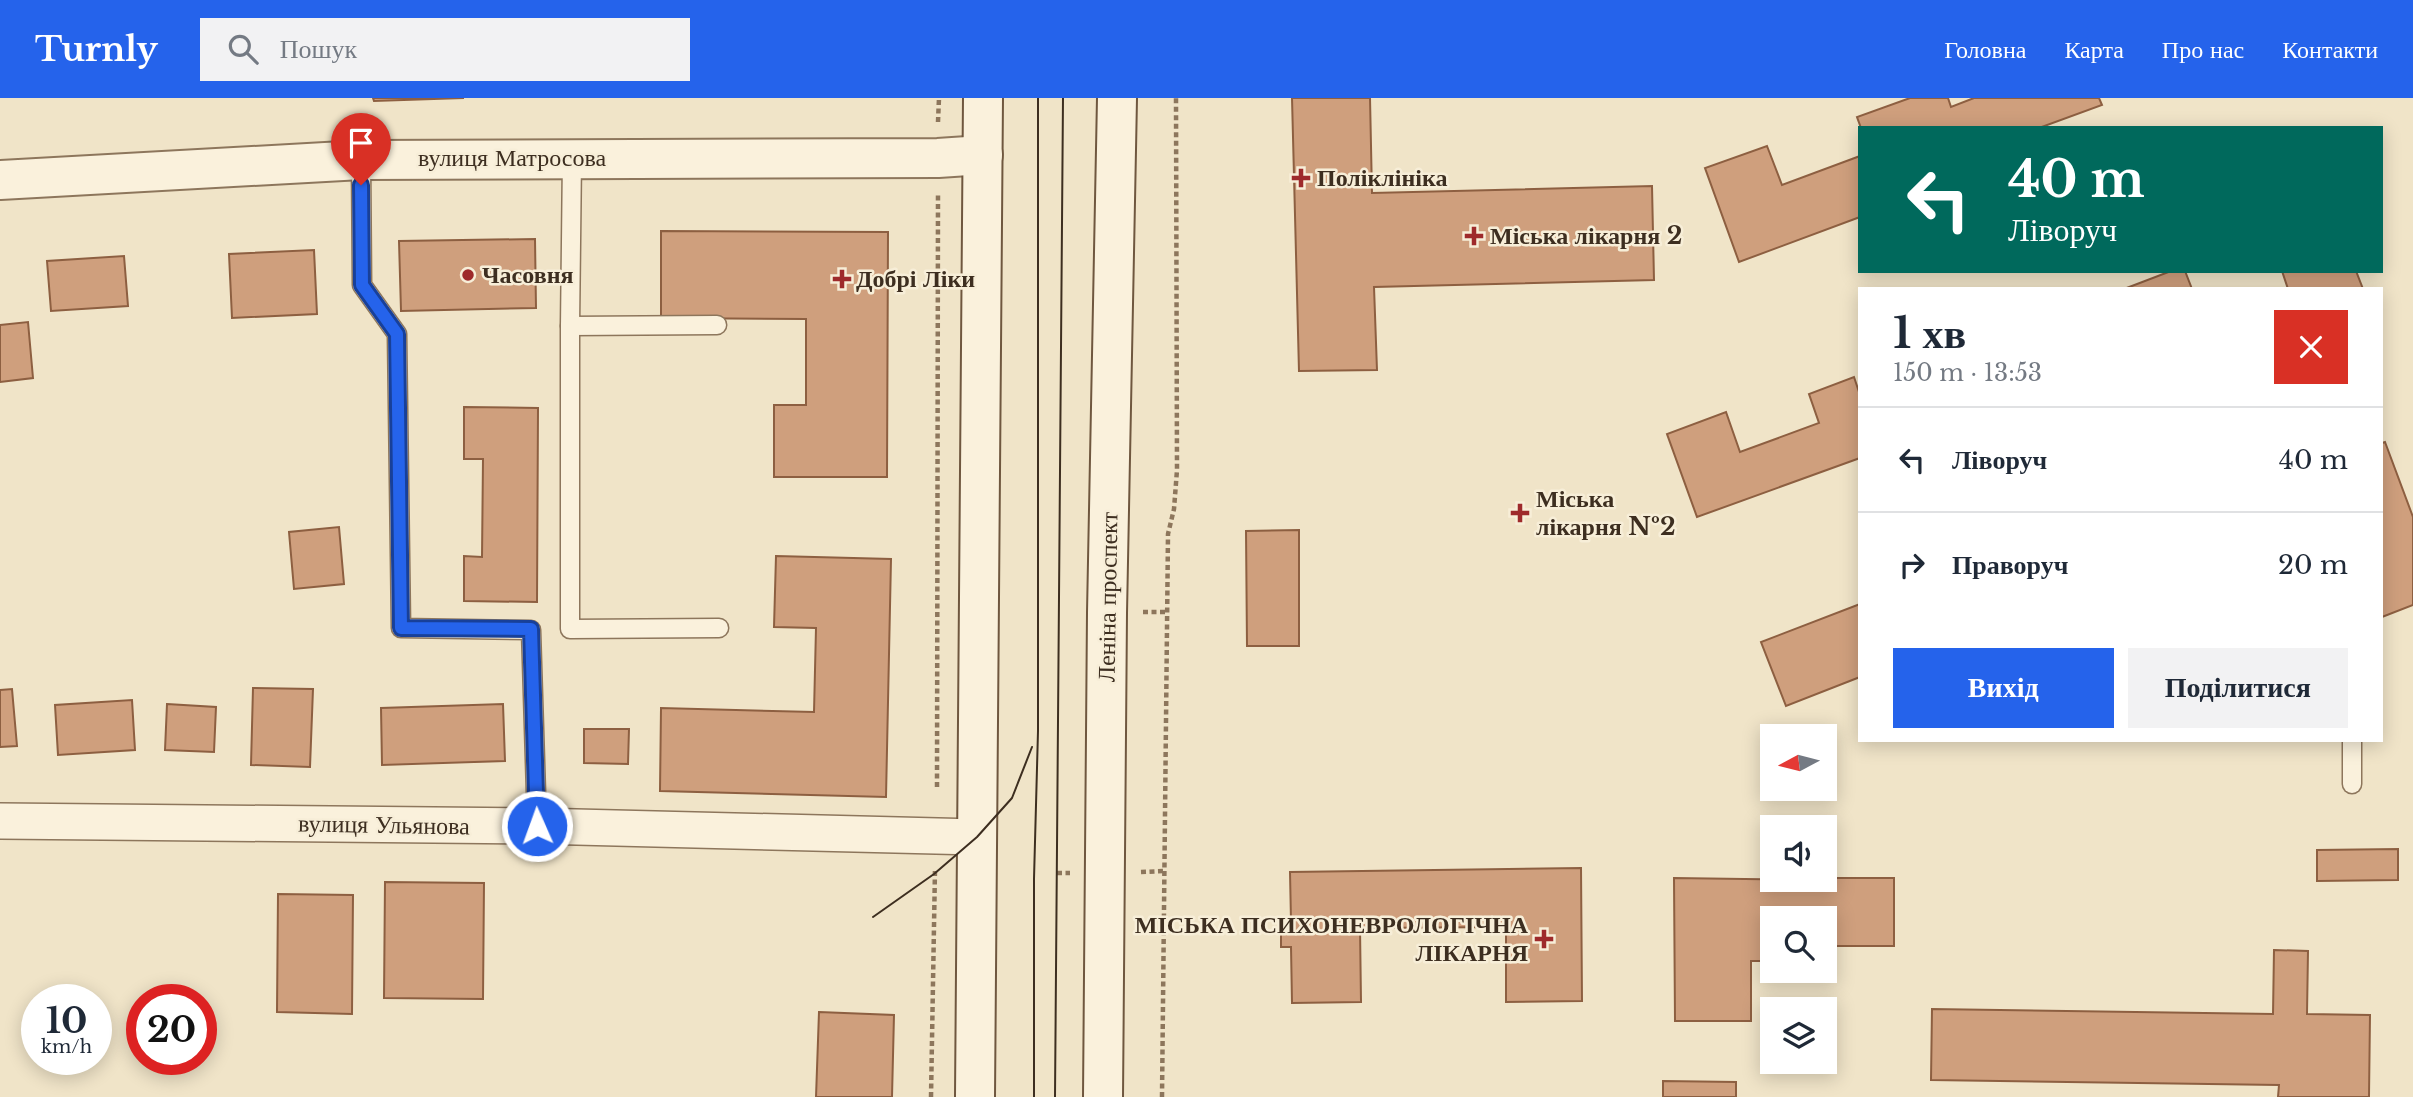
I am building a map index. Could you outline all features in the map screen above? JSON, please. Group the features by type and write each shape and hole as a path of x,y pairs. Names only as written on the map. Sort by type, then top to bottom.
{"main road":[{"path":"975,1097 983,98"},
{"name":"Леніна проспект","path":"1103,1097 1107,613 1117,98"},
{"name":"вулиця Матросова","path":"0,180 361,160 938,158 983,155"}],"street":[{"name":"вулиця Ульянова","path":"0,821 537,826 977,837"}],"lane":[{"path":"572,158 570,629 719,628"},
{"path":"361,160 362,285 397,334 401,628 531,629 537,826"},
{"path":"570,326 717,325"},
{"path":"2352,742 2352,783"}],"path":[{"path":"931,1097 937,837 939,98"},
{"path":"1163,1097 1168,534 1174,509 1177,470 1177,98"}],"building":[{"path":"373,98 464,98 374,101"},
{"name":"Міська лікарня 2","path":"1292,98 1370,98 1372,193 1652,186 1654,280 1374,287 1377,370 1299,371"},
{"path":"1910,98 1948,98 1951,107 1974,98 2099,98 2102,105 2044,126 1860,126 1857,117"},
{"path":"1767,146 1782,185 1858,157 1858,218 1739,262 1705,168"},
{"path":"661,231 888,232 887,477 774,477 774,405 806,405 806,319 661,318"},
{"name":"Часовня","path":"535,239 536,308 401,311 399,241"},
{"path":"314,250 317,314 232,318 229,254"},
{"path":"124,256 128,306 51,311 47,261"},
{"path":"2166,273 2186,273 2191,287 2129,287"},
{"path":"2283,273 2357,273 2362,287 2287,287"},
{"path":"28,322 33,378 0,382 0,325"},
{"path":"1854,377 1858,389 1858,459 1697,517 1667,434 1726,412 1740,452 1819,423 1809,394"},
{"path":"464,407 538,408 537,602 464,601 464,556 482,557 483,459 464,459"},
{"path":"2385,442 2413,517 2413,605 2383,617"},
{"path":"339,527 344,584 294,589 289,532"},
{"path":"1299,530 1299,646 1247,646 1246,531"},
{"path":"776,556 891,559 886,797 660,791 661,708 814,712 816,628 774,627"},
{"path":"1858,605 1858,678 1786,706 1761,642"},
{"path":"253,688 313,689 310,767 251,765"},
{"path":"12,689 17,746 0,747 0,690"},
{"path":"132,700 135,750 58,755 55,705"},
{"path":"167,704 216,707 214,752 165,750"},
{"path":"503,704 505,761 382,765 381,708"},
{"path":"584,729 629,729 628,764 584,763"},
{"path":"2398,849 2398,880 2317,881 2317,850"},
{"path":"1581,868 1582,1001 1506,1002 1506,927 1360,928 1361,1002 1292,1003 1291,947 1281,947 1281,922 1291,921 1290,872"},
{"path":"1674,878 1760,879 1760,892 1837,892 1837,878 1894,878 1894,946 1837,946 1837,906 1760,906 1760,961 1751,961 1751,1021 1675,1021"},
{"path":"385,882 484,883 483,999 384,998"},
{"path":"278,894 353,895 352,1014 277,1012"},
{"path":"2274,950 2308,951 2307,1014 2370,1015 2369,1097 2278,1097 2279,1085 1931,1080 1932,1009 2273,1014"},
{"path":"819,1012 894,1015 892,1097 816,1097"},
{"path":"1663,1081 1736,1082 1736,1097 1663,1097"}],"tram line":[{"path":"1034,1097 1034,879 1038,731 1038,98"},
{"path":"1055,1097 1063,98"},
{"path":"873,917 934,874 977,837 1012,798 1032,747"}],"place":[{"name":"Поліклініка","path":"1301,178"},
{"name":"Міська лікарня 2","path":"1474,236"},
{"name":"Часовня","path":"468,275"},
{"name":"Добрі Ліки","path":"842,279"},
{"name":"Міська лікарня №2","path":"1520,513"},
{"name":"МІСЬКА ПСИХОНЕВРОЛОГІЧНА ЛІКАРНЯ","path":"1544,939"}],"route":[{"path":"361,185 362,285 397,334 401,628 531,629 537,826"}]}
